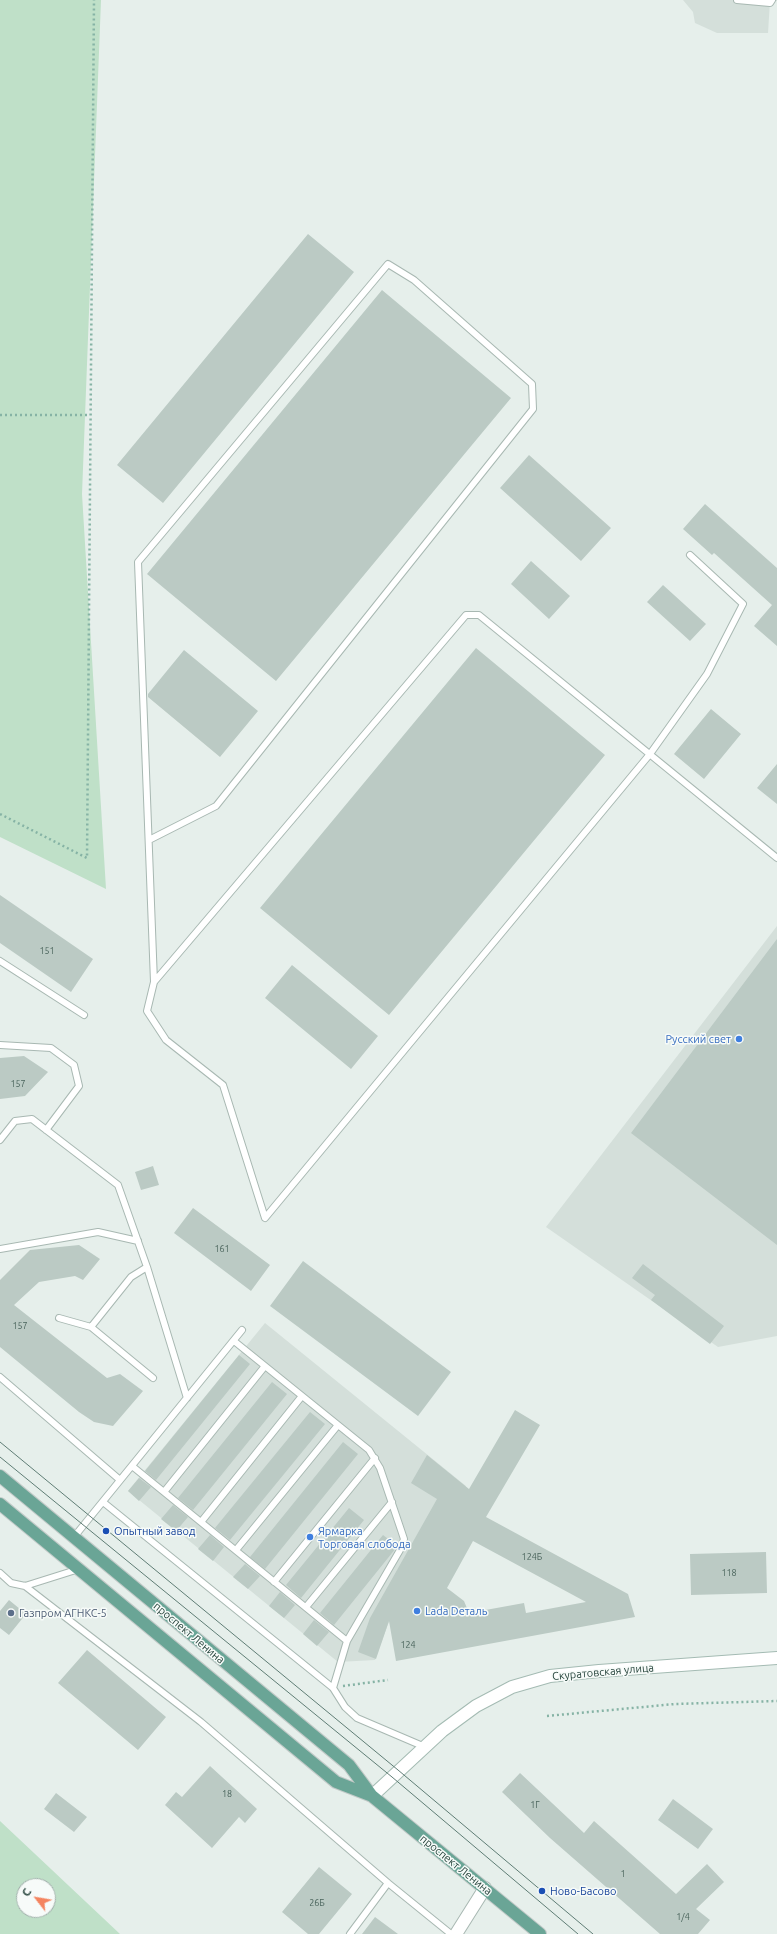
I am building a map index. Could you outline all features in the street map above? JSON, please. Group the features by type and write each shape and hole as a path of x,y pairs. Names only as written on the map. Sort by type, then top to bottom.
{"main road":[{"name":"проспект Ленина","path":"0,1476 349,1765 372,1796 540,1934"},
{"name":"проспект Ленина","path":"0,1504 336,1782 372,1796"},
{"path":"60,1554 74,1537"}],"street":[{"name":"Скуратовская улица","path":"372,1796 442,1732 476,1706 512,1688 550,1676 777,1658"},
{"path":"456,1934 484,1888"}],"lane":[{"path":"737,0 770,3 772,0"},
{"path":"149,840 216,806 533,409 532,384 414,280 388,264 138,562 154,982 147,1011 166,1040 223,1085 265,1218 650,754 707,674 743,604 690,555"},
{"path":"154,982 466,615 479,615 777,858"},
{"path":"0,961 84,1015"},
{"path":"0,1045 51,1048 74,1065 79,1086 46,1130"},
{"path":"0,1140 15,1121 32,1119 118,1185 147,1267 187,1398"},
{"path":"0,1249 98,1232 138,1241"},
{"path":"91,1327 131,1277 147,1267"},
{"path":"59,1318 91,1327 153,1378"},
{"path":"74,1537 242,1330"},
{"path":"234,1341 369,1450 375,1458 401,1530 403,1545 347,1641 333,1688"},
{"path":"164,1492 265,1366"},
{"path":"0,1377 120,1480"},
{"path":"200,1522 302,1396"},
{"path":"236,1550 338,1425"},
{"path":"274,1582 375,1458"},
{"path":"132,1466 347,1641"},
{"path":"103,1502 333,1688 345,1707 357,1718 425,1747"},
{"path":"306,1608 392,1502"},
{"path":"25,1586 79,1569"},
{"path":"0,1573 11,1583 25,1586 201,1722 388,1883 451,1934"},
{"path":"350,1934 388,1883"}],"path":[{"path":"0,814 87,858 94,0"},
{"path":"0,414 90,415"},
{"path":"333,1688 388,1680"},
{"path":"547,1716 675,1704 777,1701"}],"shaded area":[{"path":"683,0 777,1 770,1 768,33 717,33 695,23 693,12"},
{"path":"777,926 777,1336 718,1347 546,1227"},
{"name":"Ярмарка Торговая слобода","path":"265,1323 466,1486 388,1624 375,1660 338,1662 128,1491"}],"green space":[{"path":"0,0 101,0 82,494 106,889 0,837"},
{"path":"0,1821 120,1934 0,1934"}],"building":[{"path":"308,234 354,272 163,503 117,465"},
{"path":"382,290 511,398 276,681 147,574"},
{"path":"529,455 611,528 581,561 500,488"},
{"path":"705,504 777,568 777,646 754,626 772,605 714,553 712,555 683,529"},
{"path":"531,561 570,596 549,619 511,584"},
{"path":"663,585 706,624 690,641 647,602"},
{"path":"476,648 605,755 389,1015 260,908"},
{"path":"184,650 258,711 220,757 148,697 148,694"},
{"path":"711,709 741,734 704,779 674,754"},
{"path":"777,764 777,804 757,788"},
{"path":"0,895 93,959 71,992 0,943"},
{"name":"Русский свет","path":"777,939 777,1245 631,1133"},
{"path":"292,965 378,1036 351,1069 265,998"},
{"path":"24,1056 48,1072 25,1096 0,1099 0,1058"},
{"path":"153,1166 159,1185 141,1190 135,1172"},
{"path":"193,1208 270,1265 251,1291 174,1233"},
{"path":"79,1245 100,1259 83,1280 75,1276 39,1282 14,1305 107,1378 120,1374 143,1391 113,1426 94,1422 79,1412 0,1347 0,1280 30,1250"},
{"path":"303,1261 451,1372 418,1416 270,1306"},
{"path":"643,1264 724,1326 710,1344 651,1300 655,1295 632,1278"},
{"path":"239,1355 250,1364 156,1480 145,1471"},
{"path":"272,1382 287,1394 193,1510 178,1498"},
{"path":"515,1410 540,1425 486,1517 628,1594 635,1617 396,1661 389,1621 376,1659 358,1652 370,1618 437,1499 411,1483 427,1455 469,1489","holes":["473,1541 586,1602 526,1613 524,1603 469,1613 464,1601 447,1588"]},
{"path":"310,1412 325,1424 230,1540 215,1528"},
{"path":"343,1442 358,1454 265,1569 250,1557"},
{"path":"139,1478 151,1487 139,1501 128,1491"},
{"path":"173,1505 188,1517 176,1531 161,1519"},
{"path":"349,1508 364,1520 301,1598 286,1585"},
{"path":"210,1535 224,1547 213,1561 198,1549"},
{"path":"383,1535 397,1546 396,1548 334,1625 320,1613"},
{"path":"766,1552 767,1593 691,1595 690,1554"},
{"path":"245,1564 260,1576 248,1589 233,1577"},
{"path":"280,1592 295,1605 284,1618 269,1606"},
{"path":"9,1600 26,1614 9,1635 0,1628 0,1611"},
{"path":"314,1620 329,1632 317,1646 303,1634"},
{"path":"87,1650 166,1717 138,1750 58,1683"},
{"path":"210,1766 257,1809 245,1823 239,1817 212,1848 165,1805 176,1792 182,1797"},
{"path":"520,1773 584,1833 594,1821 676,1894 707,1864 724,1882 696,1909 710,1920 698,1934 660,1934 550,1838 502,1792"},
{"path":"56,1793 87,1817 74,1832 44,1809"},
{"path":"673,1799 713,1829 698,1849 658,1820"},
{"path":"319,1867 352,1894 319,1934 308,1934 282,1912"},
{"path":"375,1917 398,1934 362,1934"}],"tram line":[{"path":"0,1442 398,1770 593,1934"},
{"path":"0,1457 392,1777 578,1934"}],"place":[{"name":"Русский свет","path":"739,1039"},
{"name":"Опытный завод","path":"106,1531"},
{"name":"Ярмарка Торговая слобода","path":"310,1537"},
{"name":"Lada Dеталь","path":"417,1611"},
{"name":"Газпром АГНКС-5","path":"11,1613"},
{"name":"Ново-Басово","path":"542,1891"}]}
